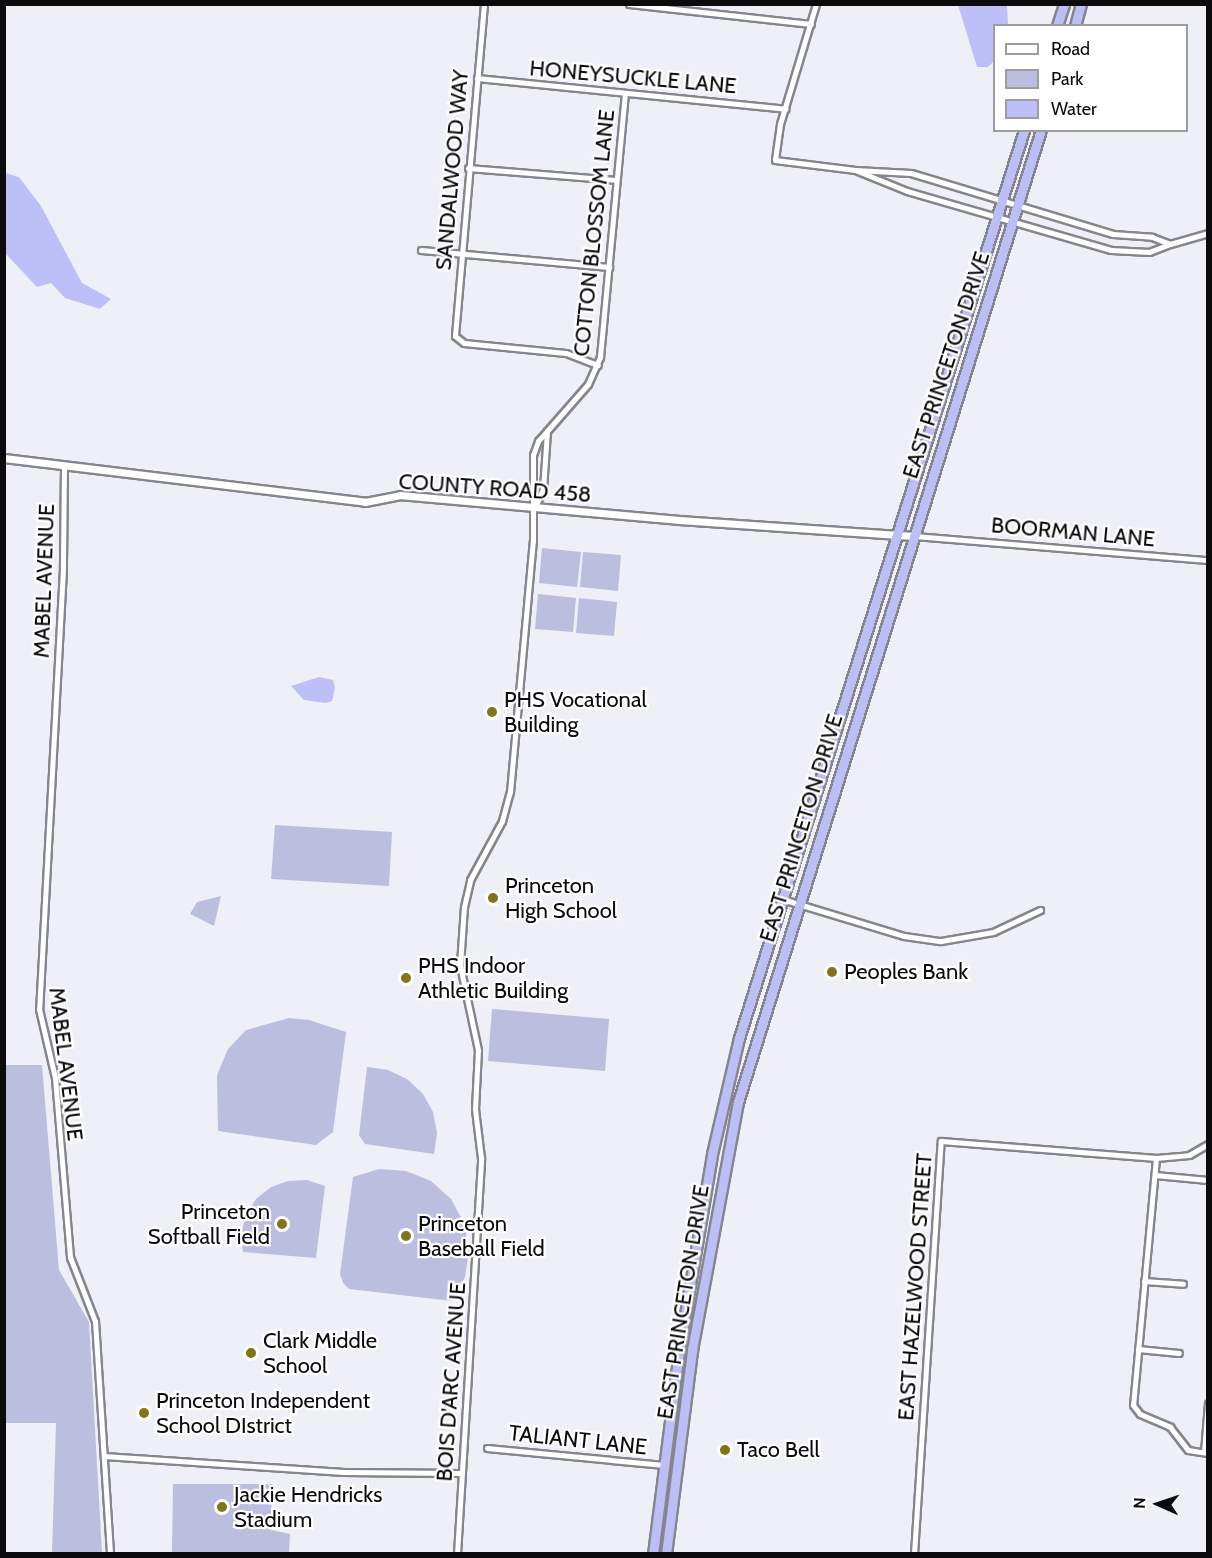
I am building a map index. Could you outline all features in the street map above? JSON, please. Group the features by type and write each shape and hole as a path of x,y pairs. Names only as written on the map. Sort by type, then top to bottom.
{"highway":[{"path":"1059,24 1064,4"},
{"path":"1076,24 1081,4"},
{"name":"EAST PRINCETON DRIVE","path":"653,1554 680,1350 712,1154 739,1038 1023,132"},
{"name":"EAST PRINCETON DRIVE","path":"666,1554 692,1350 726,1150 797,904 1040,132"},
{"path":"739,1038 756,1042"},
{"path":"669,1446 681,1448"}],"street":[{"name":"SANDALWOOD WAY","path":"484,4 460,253 456,339 464,343 566,353 598,365"},
{"path":"628,4 811,24"},
{"path":"816,4 785,109 775,160 855,170 911,173 1113,234 1152,237 1170,244"},
{"name":"HONEYSUCKLE LANE","path":"477,78 785,109"},
{"name":"COTTON BLOSSOM LANE","path":"535,507 530,488 534,450 547,431 588,384 598,365 625,93"},
{"path":"468,168 616,180"},
{"path":"855,170 997,219 1130,252 1149,252 1208,233"},
{"path":"421,250 609,267"},
{"path":"535,507 543,489 547,431"},
{"name":"COUNTY ROAD 458","path":"4,459 365,502 400,495 913,536"},
{"name":"MABEL AVENUE","path":"64,466 63,569 39,998 55,1078 70,1257 95,1321 110,1554"},
{"name":"BOIS D'ARC AVENUE","path":"457,1554 482,1158 476,1109 478,1050 460,964 464,907 468,886 502,821 510,792 535,507"},
{"name":"BOORMAN LANE","path":"913,536 1208,560"},
{"path":"782,899 904,936 940,940 993,932 1040,910"},
{"name":"EAST HAZELWOOD STREET","path":"914,1554 941,1141 1156,1158"},
{"path":"1208,1144 1190,1155 1156,1158 1133,1405 1140,1414 1170,1427 1188,1450 1206,1453 1208,1403"},
{"path":"1155,1175 1208,1180"},
{"path":"1144,1281 1183,1284"},
{"path":"1138,1350 1179,1353"},
{"name":"TALIANT LANE","path":"487,1448 666,1465"},
{"path":"104,1456 340,1472 461,1473"}],"green space":[{"path":"542,548 581,552 577,587 539,583"},
{"path":"583,552 621,555 618,591 580,587"},
{"path":"538,594 576,598 573,632 535,629"},
{"path":"579,598 617,602 614,636 576,633"},
{"path":"275,825 392,832 389,886 271,879"},
{"path":"221,896 214,926 190,914 197,902"},
{"path":"492,1009 609,1019 605,1071 488,1061"},
{"path":"289,1018 309,1020 346,1032 333,1132 316,1145 218,1131 217,1075 228,1049 246,1030"},
{"path":"4,1065 42,1065 59,1270 89,1322 102,1553 52,1553 56,1423 5,1423"},
{"path":"367,1067 388,1070 407,1079 423,1094 433,1112 437,1133 434,1154 365,1144 359,1135"},
{"name":"Princeton Baseball Field","path":"379,1169 406,1171 431,1181 451,1199 464,1223 469,1250 465,1277 452,1301 349,1289 343,1283 340,1274 353,1177"},
{"name":"Princeton Softball Field","path":"307,1180 325,1186 316,1258 243,1252 241,1233 246,1215 256,1199 271,1187 288,1181"},
{"name":"Jackie Hendricks Stadium","path":"173,1484 272,1484 271,1530 290,1534 289,1553 145,1553 172,1552"}],"water":[{"path":"958,5 1007,5 1008,24 993,24 993,62 988,67 977,67"},
{"path":"5,173 19,177 41,206 82,283 111,299 100,309 65,298 51,283 37,287 5,253"},
{"path":"319,677 333,680 335,688 332,701 326,703 304,700 291,686"}],"place":[{"name":"PHS Vocational Building","path":"492,712"},
{"name":"Princeton High School","path":"493,898"},
{"name":"Peoples Bank","path":"832,972"},
{"name":"PHS Indoor Athletic Building","path":"406,978"},
{"name":"Princeton Softball Field","path":"282,1224"},
{"name":"Princeton Baseball Field","path":"406,1236"},
{"name":"Clark Middle School","path":"251,1353"},
{"name":"Princeton Independent School DIstrict","path":"144,1413"},
{"name":"Taco Bell","path":"725,1450"},
{"name":"Jackie Hendricks Stadium","path":"222,1507"}]}
